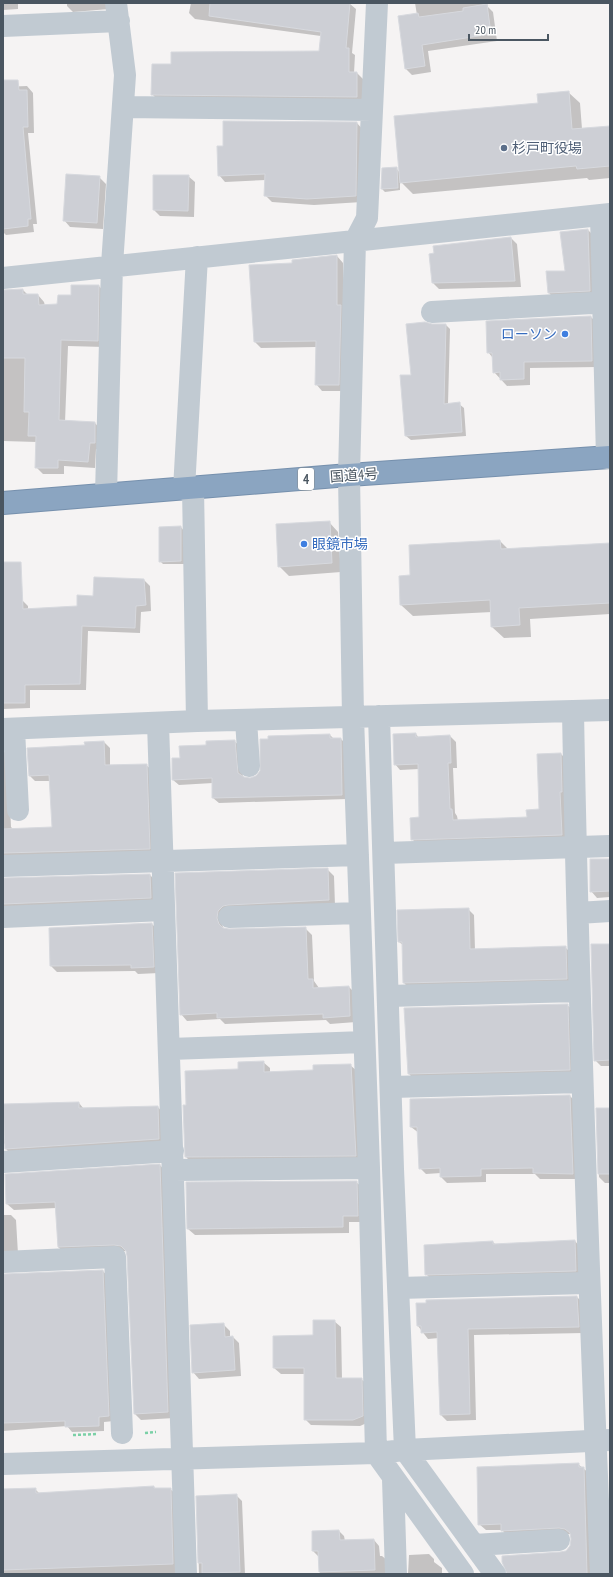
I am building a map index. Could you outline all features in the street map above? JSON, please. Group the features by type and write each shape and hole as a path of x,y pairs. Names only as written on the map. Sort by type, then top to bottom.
{"highway":[{"name":"国道4号","path":"3,503 349,475 609,457"}],"street":[{"path":"377,3 367,218 355,241 349,475 352,717 369,1168 376,1453 393,1479 462,1574"},
{"path":"3,26 118,12 125,75 112,265 106,494"},
{"path":"123,107 372,110"},
{"path":"3,278 112,265 605,215 609,457"},
{"path":"197,257 189,489 197,721"},
{"path":"432,312 606,302"},
{"path":"18,810 9,729 197,721 610,710"},
{"path":"573,711 575,847 588,1283 603,1440 601,1574"},
{"path":"379,716 405,1450 495,1574"},
{"path":"246,720 249,766"},
{"path":"158,723 170,1049 186,1574"},
{"path":"384,853 610,846"},
{"path":"3,866 358,855"},
{"path":"3,917 164,910"},
{"path":"578,913 610,911"},
{"path":"229,917 360,913"},
{"path":"388,996 579,991"},
{"path":"170,1049 364,1042"},
{"path":"391,1087 582,1082"},
{"path":"3,1162 173,1160 369,1168"},
{"path":"3,1262 115,1257 122,1433"},
{"path":"399,1288 588,1283"},
{"path":"3,1464 182,1460 376,1453 405,1450 603,1440"},
{"path":"393,1479 396,1574"},
{"path":"474,1545 559,1540"}],"building":[{"path":"210,3 350,3 346,48 349,48 349,72 357,72 357,97 151,95 152,64 171,64 171,52 319,51 321,32 209,16"},
{"path":"487,4 491,34 422,45 425,66 405,69 398,16 418,13 419,17 463,11 463,8"},
{"path":"3,80 18,80 19,90 27,90 28,127 23,127 31,219 28,219 28,226 3,229"},
{"name":"杉戸町役場","path":"569,91 572,129 610,126 610,166 577,169 576,166 400,183 394,116 538,103 537,94"},
{"path":"223,121 357,122 356,196 307,199 264,196 265,174 218,176 217,146 223,146"},
{"path":"397,167 398,188 381,189 382,168"},
{"path":"66,174 100,176 97,223 63,221"},
{"path":"153,175 189,175 188,211 153,210"},
{"path":"588,229 590,291 548,293 546,271 565,271 560,232"},
{"path":"511,237 515,281 432,283 429,254 434,253 433,246"},
{"path":"337,255 337,305 341,305 339,385 315,385 316,341 254,342 249,265 292,263 292,260"},
{"path":"71,285 99,285 98,341 61,340 59,420 95,422 95,443 90,443 88,462 58,460 58,468 35,468 36,436 28,436 29,412 24,412 25,358 3,358 3,290 23,289 23,294 38,294 39,305 57,304 58,295 71,295"},
{"path":"591,316 592,361 524,362 524,379 500,380 500,372 493,373 492,353 487,353 486,321"},
{"path":"425,322 432,324 446,324 444,404 460,402 462,432 405,436 400,375 411,375 406,324"},
{"name":"眼鏡市場","path":"330,521 332,563 278,567 276,524"},
{"path":"181,526 181,561 159,562 159,527"},
{"path":"500,540 501,549 610,543 610,603 519,608 520,625 491,627 490,600 400,605 399,576 410,575 409,545"},
{"path":"3,562 21,562 23,609 77,606 77,595 93,596 94,577 144,579 146,605 136,606 135,628 82,626 80,684 25,685 25,703 3,703"},
{"path":"416,733 416,737 450,735 451,763 448,763 450,809 452,809 453,820 527,817 526,810 539,809 537,754 561,753 562,792 560,792 562,835 411,840 410,818 419,817 418,764 394,765 393,734"},
{"path":"330,734 330,738 341,738 342,795 212,798 212,778 172,780 172,758 180,758 179,746 206,745 206,741 235,740 238,773 244,777 250,778 256,776 260,771 260,739 268,739 268,736"},
{"path":"104,741 105,765 147,764 150,849 3,853 3,829 52,827 49,775 29,776 27,748 85,745 84,742"},
{"path":"590,859 610,859 610,891 590,892"},
{"path":"328,868 329,900 228,905 223,906 218,911 217,918 219,924 223,928 229,929 306,927 308,979 313,979 313,988 349,986 350,1016 323,1018 323,1014 217,1018 217,1013 180,1015 175,873"},
{"path":"150,874 151,898 3,904 3,878"},
{"path":"469,908 470,949 566,946 567,979 403,983 402,942 398,942 397,910"},
{"path":"152,923 154,967 131,968 131,965 50,966 49,928"},
{"path":"591,944 610,944 610,1060 594,1061"},
{"path":"568,1004 570,1070 408,1074 404,1008"},
{"path":"264,1061 264,1072 313,1070 313,1065 351,1064 356,1156 185,1157 183,1105 186,1105 185,1071 238,1069 238,1062"},
{"path":"570,1095 573,1174 533,1173 533,1168 481,1169 481,1176 440,1177 440,1168 419,1169 417,1127 410,1127 410,1099"},
{"path":"79,1102 79,1108 158,1106 159,1139 5,1149 3,1104"},
{"path":"596,1108 610,1108 610,1174 598,1174"},
{"path":"160,1164 168,1412 134,1414 126,1251 121,1246 114,1245 58,1247 55,1202 6,1204 5,1174"},
{"path":"357,1181 358,1216 343,1216 343,1227 187,1229 186,1182"},
{"path":"575,1240 576,1271 425,1275 424,1245 493,1241 493,1244"},
{"path":"103,1270 109,1416 99,1417 99,1426 65,1427 65,1421 3,1423 3,1274"},
{"path":"577,1296 579,1327 468,1329 470,1414 440,1415 437,1332 421,1333 421,1326 417,1326 416,1303 426,1303 426,1300"},
{"path":"313,1320 335,1320 336,1378 362,1378 363,1416 353,1420 304,1420 304,1368 273,1368 273,1336 313,1335"},
{"path":"224,1323 225,1337 233,1336 235,1370 192,1373 190,1325"},
{"path":"579,1463 579,1467 584,1467 587,1574 507,1574 502,1562 502,1556 566,1551 570,1546 570,1533 565,1529 559,1528 501,1531 501,1524 478,1525 477,1467"},
{"path":"154,1486 154,1488 171,1488 173,1564 3,1570 3,1489 36,1488 36,1493"},
{"path":"237,1494 240,1572 202,1573 202,1563 198,1563 196,1496"},
{"path":"339,1530 340,1540 374,1539 375,1570 319,1572 318,1551 312,1551 312,1531"}],"place":[{"name":"杉戸町役場","path":"504,148"},
{"name":"ローソン","path":"565,334"},
{"name":"眼鏡市場","path":"304,544"}]}
